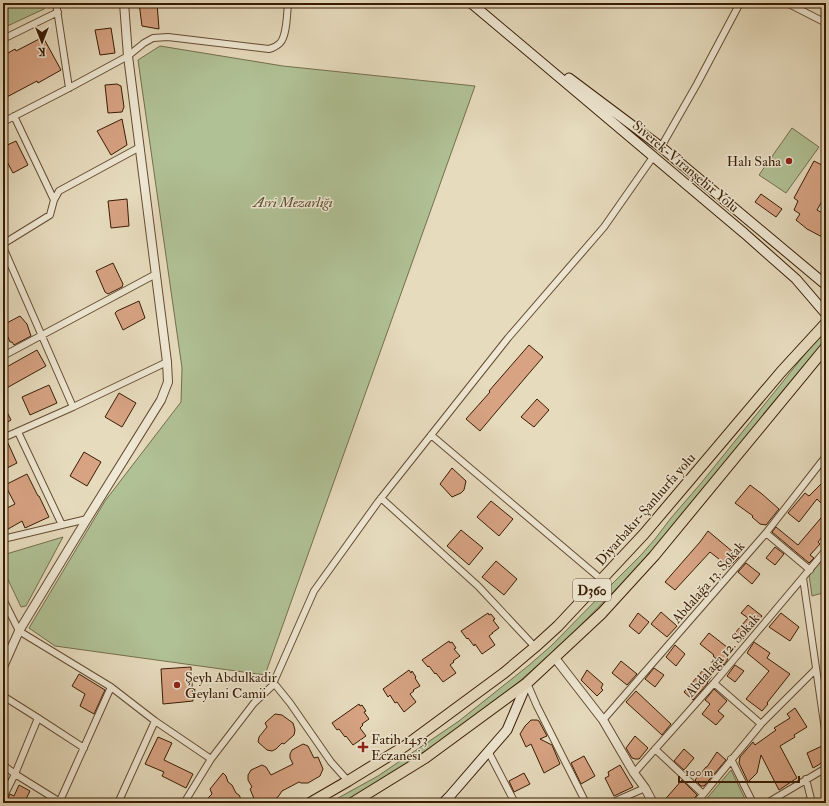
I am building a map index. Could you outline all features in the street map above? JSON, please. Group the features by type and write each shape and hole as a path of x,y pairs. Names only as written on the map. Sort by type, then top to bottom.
{"highway":[{"name":"Diyarbakır-Şanlıurfa yolu","path":"310,803 406,746 504,673 558,626 644,534 781,372 826,323"},
{"name":"D360","path":"352,803 425,758 527,683 602,613 654,556 826,347"}],"main road":[{"name":"Siverek-Viranşehir Yolu","path":"471,3 744,232 796,279 826,314"},
{"name":"Siverek-Viranşehir Yolu","path":"522,45 582,87 661,147 826,285"},
{"path":"448,801 507,730 527,683"}],"street":[{"path":"56,3 70,88"},
{"path":"3,667 7,648 19,631 161,400 168,382 167,362 128,56 124,3"},
{"path":"3,122 70,88 128,56 144,43 153,38 168,37 269,49 281,43 284,36 288,3"},
{"path":"661,147 697,84 740,3"},
{"path":"787,3 826,23"},
{"path":"3,39 58,12"},
{"path":"14,116 54,200"},
{"path":"73,407 3,246 50,215 58,191 140,147"},
{"path":"184,803 211,759 254,703 272,686 314,591 381,498 508,338 604,227 654,157"},
{"path":"3,356 156,274"},
{"path":"3,438 73,407 167,362"},
{"path":"18,432 62,525"},
{"path":"431,435 602,580"},
{"name":"Abdalağa 13. Sokak","path":"603,720 766,533 826,456"},
{"path":"381,498 478,586 535,647"},
{"path":"3,539 87,519"},
{"path":"766,533 810,570"},
{"name":"Abdalağa 12. Sokak","path":"634,773 714,683 826,550"},
{"path":"803,578 826,738"},
{"path":"3,599 19,631 111,687 155,721 211,759"},
{"path":"555,658 603,720 634,773 645,788 652,803"},
{"path":"696,803 761,724 816,668"},
{"path":"273,682 290,703 331,762 348,781"},
{"path":"527,683 586,803"},
{"path":"714,683 761,724"},
{"path":"3,765 59,803 111,687"},
{"path":"3,696 84,748"},
{"path":"3,798 15,774 38,718"},
{"path":"118,803 155,721"},
{"path":"655,749 703,794"},
{"path":"488,751 515,803"},
{"path":"732,759 753,803"},
{"path":"768,803 826,768"},
{"path":"806,779 812,803"},
{"path":"611,803 645,788"}],"green space":[{"path":"3,3 47,3 44,9 3,28"},
{"name":"Asri Mezarlığı","path":"160,46 283,66 475,86 265,675 55,646 29,628 105,501 181,402 182,368 138,60"},
{"name":"Halı Saha","path":"792,128 819,147 786,193 759,175"},
{"path":"826,328 826,344 634,571 565,641 521,680 475,717 382,780 343,803 329,803 378,776 459,721 551,646 655,539"},
{"path":"63,537 26,606 21,607 3,569 3,555"},
{"path":"826,556 826,592 812,596 809,575"},
{"path":"731,770 747,803 703,803"}],"building":[{"path":"139,3 157,3 159,29 142,26"},
{"path":"111,28 115,53 100,55 95,30"},
{"path":"43,37 61,70 38,83 37,81 3,99 3,56"},
{"path":"117,84 121,86 124,107 122,112 108,113 105,85"},
{"path":"122,119 127,145 111,155 97,131"},
{"path":"16,141 28,165 13,173 3,154 3,147"},
{"path":"814,161 826,167 826,194 817,210 826,215 826,239 807,229 796,220 800,214 794,210 798,201 794,198"},
{"path":"761,194 782,209 776,217 755,202"},
{"path":"127,199 129,226 111,228 108,201"},
{"path":"113,263 123,284 122,287 108,294 105,292 96,271"},
{"path":"139,301 145,318 123,330 115,313"},
{"path":"20,316 27,324 31,336 14,345 10,342 3,325"},
{"path":"529,345 543,357 480,431 466,419"},
{"path":"37,350 46,366 3,390 3,369"},
{"path":"49,385 57,403 30,415 22,397"},
{"path":"119,393 136,403 122,427 105,417"},
{"path":"537,399 549,410 534,427 521,417"},
{"path":"3,404 11,420 3,425"},
{"path":"7,441 17,463 3,470 3,442"},
{"path":"84,452 101,462 87,486 70,476"},
{"path":"452,468 466,481 464,490 452,497 440,484"},
{"path":"27,474 49,517 25,528 22,521 3,532 3,510 15,504 5,485"},
{"path":"826,479 826,508 817,499 799,522 788,513 805,493 809,496"},
{"path":"750,485 779,509 766,525 760,524 752,517 753,516 735,503"},
{"path":"491,501 513,519 499,536 477,517"},
{"path":"826,512 826,532 818,542 820,544 810,555 814,558 809,563 772,532 776,527 798,545"},
{"path":"461,530 483,548 469,565 447,546"},
{"path":"708,531 739,557 729,567 710,552 675,590 665,582"},
{"path":"775,547 784,554 775,565 766,558"},
{"path":"496,561 517,579 504,595 482,577"},
{"path":"746,563 760,574 752,584 738,572"},
{"path":"748,605 762,616 743,639 741,639 735,633 748,618 741,613"},
{"path":"661,612 677,626 667,637 651,624"},
{"path":"488,613 495,619 493,620 499,628 489,636 495,645 482,654 475,644 474,646 461,631"},
{"path":"638,613 649,622 639,634 629,626"},
{"path":"781,613 799,627 790,641 769,627"},
{"path":"709,633 732,651 724,665 700,644"},
{"path":"449,641 450,643 452,642 456,648 454,649 460,656 450,665 456,673 443,682 422,660"},
{"path":"754,642 770,653 767,658 790,674 762,711 746,699 769,671 747,653"},
{"path":"675,645 685,654 676,666 666,657"},
{"path":"621,661 637,674 627,685 612,673"},
{"path":"735,665 744,671 735,682 727,676"},
{"name":"Şeyh Abdulkadir Geylani Camii","path":"191,667 193,701 163,704 161,669"},
{"path":"654,668 664,675 655,687 645,679"},
{"path":"704,669 712,676 708,683 693,700 684,692"},
{"path":"409,670 411,673 412,671 420,686 413,690 414,691 410,694 416,702 404,712 397,702 395,703 390,695 388,697 383,689"},
{"path":"587,670 603,684 601,688 603,690 597,696 581,680"},
{"path":"79,674 105,690 94,714 80,706 85,694 72,686"},
{"path":"714,689 727,701 718,711 724,716 716,725 702,714 710,704 705,700"},
{"path":"636,691 671,724 662,735 626,702"},
{"path":"359,704 360,706 362,705 366,711 364,712 369,719 362,724 363,725 360,728 366,736 353,745 339,729 337,730 332,723"},
{"path":"795,708 807,727 794,735 795,737 780,746 797,778 779,790 761,755 757,773 748,782 739,763 740,757 753,742 755,745 776,730 774,728 790,718 787,714"},
{"path":"275,714 282,715 293,723 295,730 294,735 284,744 282,743 272,751 267,750 258,742 259,737 267,727 265,723"},
{"path":"531,720 539,721 547,736 540,739 552,745 560,764 544,773 531,744 526,747 520,734"},
{"path":"635,736 648,748 639,759 632,758 626,748"},
{"path":"158,737 172,743 164,760 193,774 186,788 162,776 164,772 145,764"},
{"path":"303,744 308,746 314,758 318,757 323,769 320,776 308,783 299,782 282,791 278,797 268,803 258,803 255,801 250,789 252,787 248,780 248,775 251,770 262,765 266,767 271,775 293,764 290,758 292,750"},
{"path":"822,746 824,756 823,760 820,764 813,768 807,753"},
{"path":"684,749 694,758 684,770 674,761"},
{"path":"717,752 726,760 704,786 701,786 695,780 707,767"},
{"path":"584,756 595,776 581,784 571,763"},
{"path":"620,765 633,787 614,796 605,778 609,776 608,772"},
{"path":"223,773 243,803 203,803 212,794 210,789"},
{"path":"524,773 530,784 514,792 509,781"},
{"path":"682,780 697,795 692,803 662,803"},
{"path":"19,785 30,791 24,803 3,803 7,800 10,794 14,796"}],"place":[{"name":"Halı Saha","path":"789,161"},
{"name":"Şeyh Abdulkadir Geylani Camii","path":"177,685"},
{"name":"Fatih 1453 Eczanesi","path":"363,747"}]}
